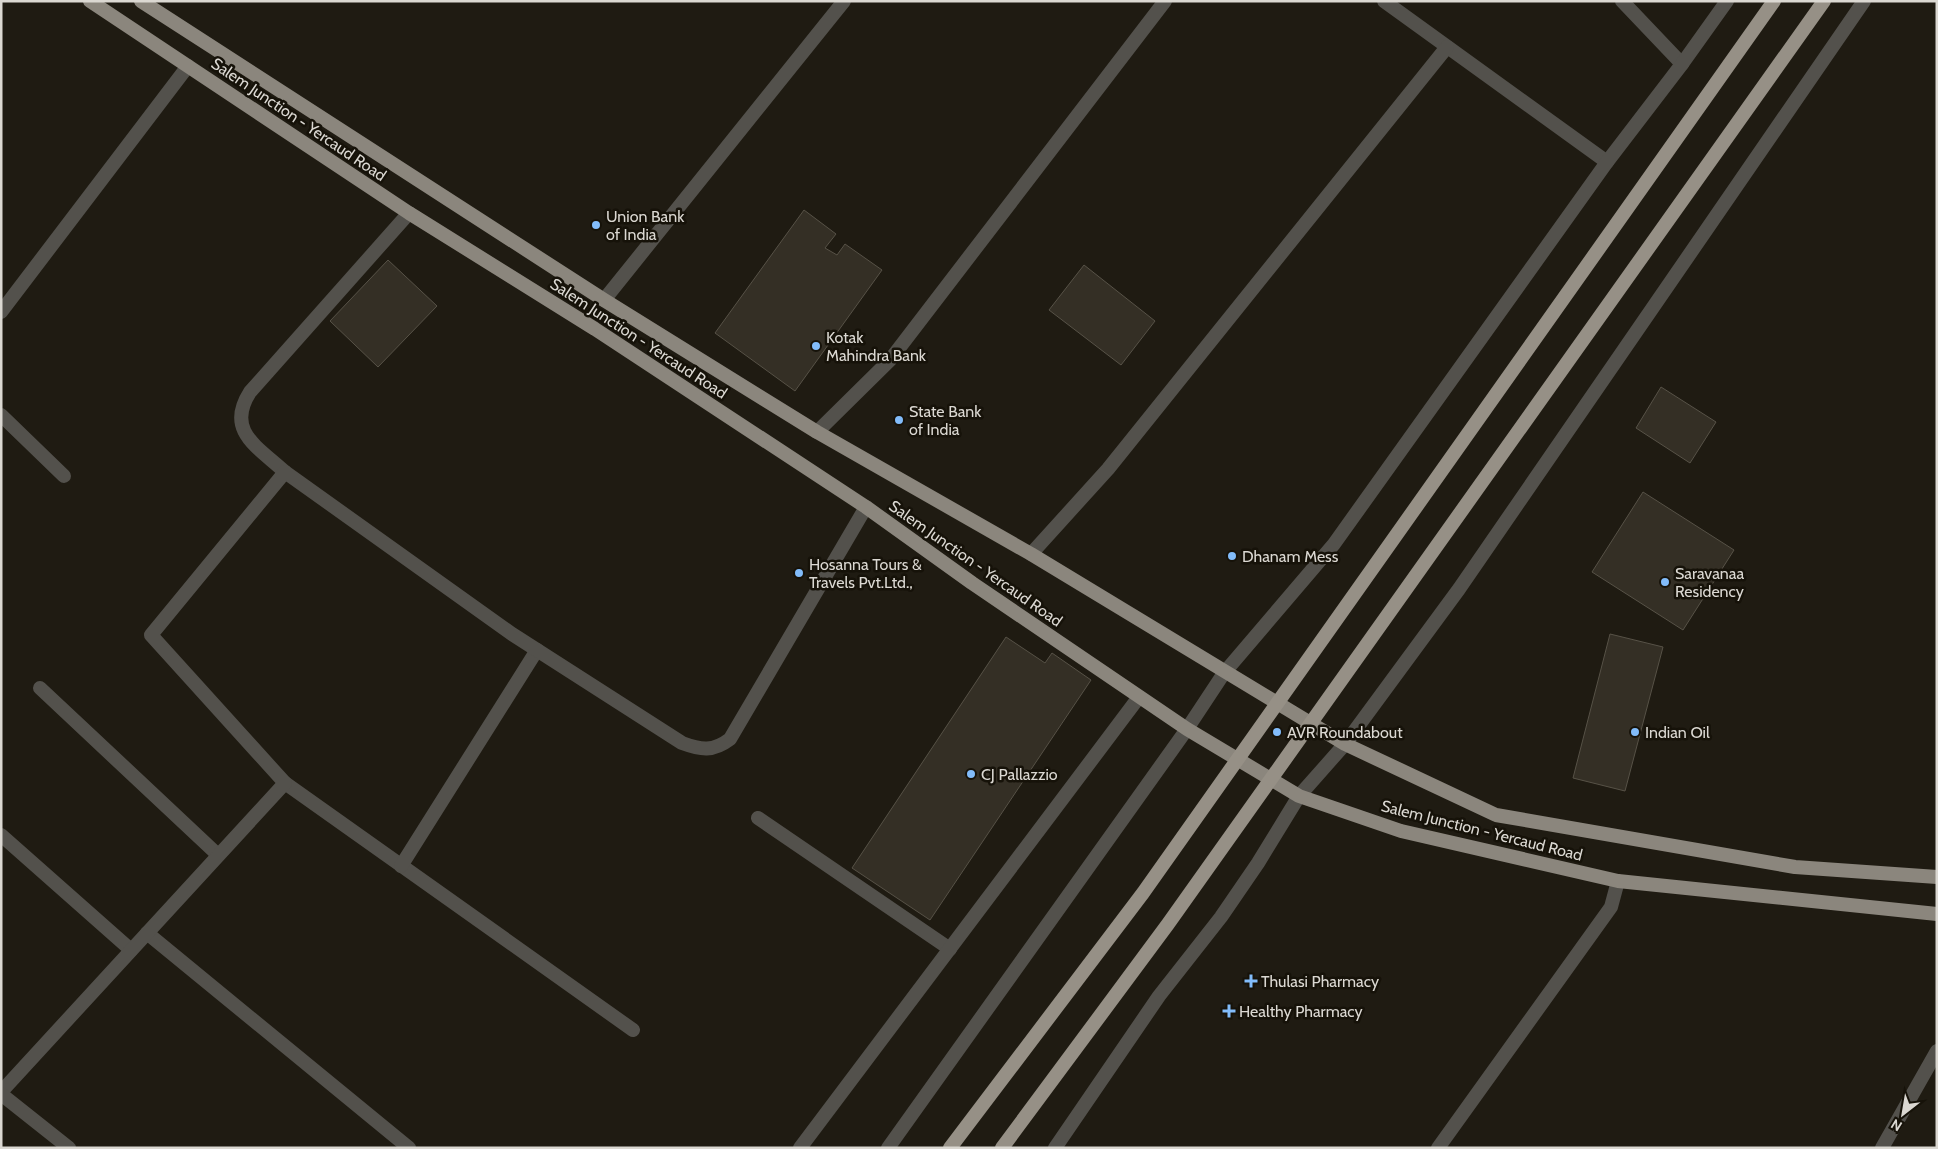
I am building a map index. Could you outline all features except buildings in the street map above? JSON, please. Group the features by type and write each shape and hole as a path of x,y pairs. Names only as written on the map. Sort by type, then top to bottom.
{"highway":[{"path":"950,1148 1143,893 1774,1"},
{"path":"1002,1148 1174,916 1824,1"}],"main road":[{"name":"Salem Junction - Yercaud Road","path":"90,1 409,214 595,329 866,507 972,584 1187,730 1299,796 1401,831 1618,881 1937,914"},
{"path":"141,1 604,300 818,432 1031,554 1224,673 1345,744 1496,815 1795,867 1937,877"}],"street":[{"path":"604,300 844,1"},
{"path":"818,432 890,360 1166,1"},
{"path":"1384,1 1607,162"},
{"path":"1622,1 1682,64"},
{"path":"888,1148 1187,730 1224,673 1334,544 1607,162 1682,64 1726,1"},
{"path":"1055,1148 1159,996 1221,917 1258,863 1299,796 1345,744 1459,589 1864,1"},
{"path":"1031,554 1108,469 1447,47"},
{"path":"1,312 188,66"},
{"path":"409,214 250,392 241,406 239,423 248,437 285,472 536,650 682,743 701,750 720,747 730,739 866,507"},
{"path":"1,415 64,476"},
{"path":"285,472 151,635 285,782 632,1030"},
{"path":"401,866 536,650"},
{"path":"40,688 218,855"},
{"path":"800,1148 1140,697"},
{"path":"69,1148 1,1093 285,782"},
{"path":"758,818 950,949"},
{"path":"1,834 131,950"},
{"path":"1438,1148 1611,907 1618,881"},
{"path":"147,933 409,1148"},
{"path":"1882,1148 1937,1051"}],"place":[{"name":"Union Bank of India","path":"596,225"},
{"name":"Kotak Mahindra Bank","path":"816,346"},
{"name":"State Bank of India","path":"899,420"},
{"name":"Dhanam Mess","path":"1232,556"},
{"name":"Hosanna Tours & Travels Pvt.Ltd.,","path":"799,573"},
{"name":"Saravanaa Residency","path":"1665,582"},
{"name":"AVR Roundabout","path":"1277,732"},
{"name":"Indian Oil","path":"1635,732"},
{"name":"CJ Pallazzio","path":"971,774"},
{"name":"Thulasi Pharmacy","path":"1251,981"},
{"name":"Healthy Pharmacy","path":"1229,1011"}]}
